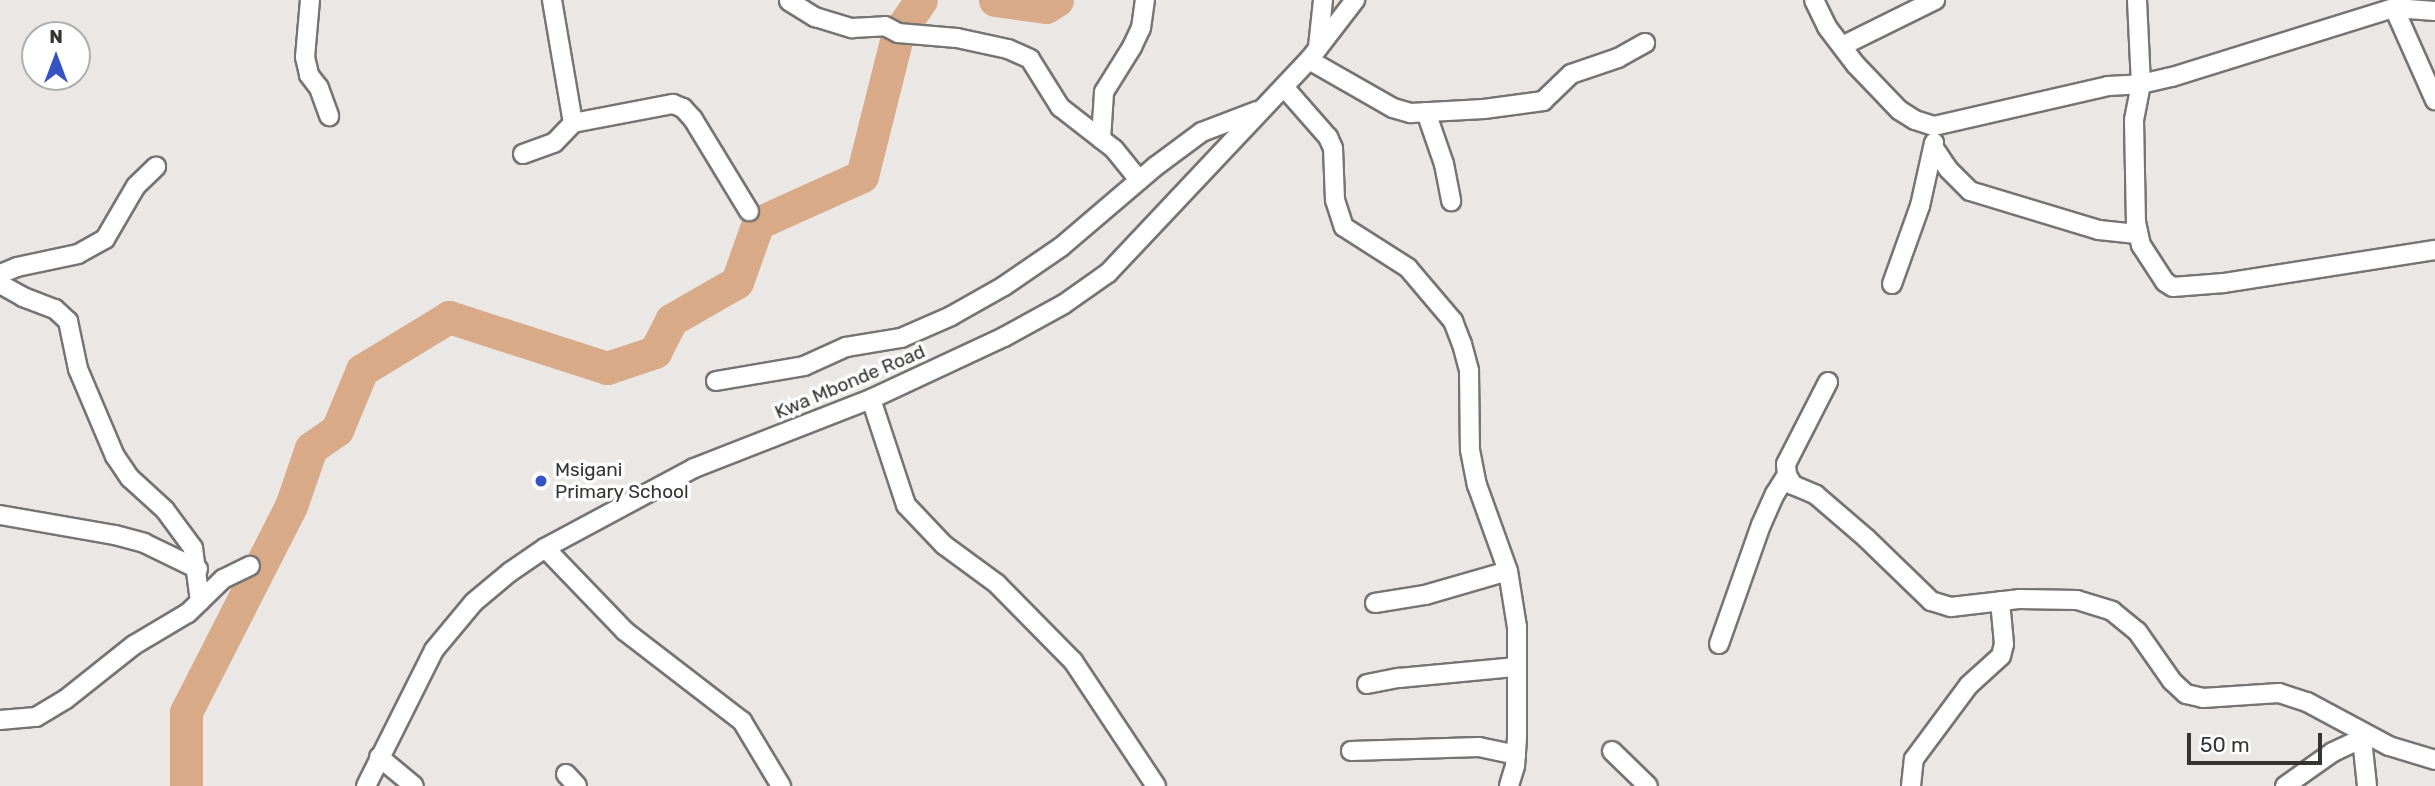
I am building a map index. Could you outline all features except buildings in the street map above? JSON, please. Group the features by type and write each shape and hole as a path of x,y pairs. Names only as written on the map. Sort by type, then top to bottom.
{"street":[{"path":"310,0 304,57 309,75 318,88 329,116"},
{"path":"552,0 573,123"},
{"path":"1101,139 1104,92 1136,37 1145,0"},
{"path":"1323,0 1313,53 1393,108 1426,112 1502,108 1543,101 1571,74 1618,58 1645,43"},
{"name":"Kwa Mbonde Road","path":"366,786 434,650 474,603 545,548 694,468 871,399 1004,337 1065,304 1108,273 1284,87 1355,0"},
{"path":"1814,0 1827,27 1899,110 1914,120 1934,126 2108,86 2141,85 2395,8 2435,11"},
{"path":"1842,46 1935,0"},
{"path":"2137,0 2141,85 2134,120 2137,234 2165,282 2174,287 2294,273 2435,250"},
{"path":"2360,0 2360,19"},
{"path":"789,1 815,17 852,28 885,26 898,33 957,38 1008,49 1030,59 1060,107 1114,149 1139,180"},
{"path":"2395,8 2435,100"},
{"path":"1284,87 1328,137 1333,148 1335,200 1344,227 1408,268 1453,321 1469,371 1470,450 1477,485 1508,571 1517,627 1516,755 1508,786"},
{"path":"523,154 554,143 573,123 673,104 683,108 693,118 749,211"},
{"path":"716,381 804,366 846,347 901,338 951,316 1004,286 1060,247 1139,180 1202,132 1261,110"},
{"path":"1426,112 1444,164 1451,201"},
{"path":"1892,284 1920,206 1934,148 1934,126"},
{"path":"1934,148 1948,169 1969,191 2099,230 2137,234"},
{"path":"0,274 17,267 78,254 105,239 136,186 156,167"},
{"path":"0,284 23,297 55,309 68,321 78,369 115,456 130,478 165,510 192,548 198,569 200,602"},
{"path":"1828,382 1786,464 1787,475 1793,485 1816,495 1866,538 1931,601 1951,607 2000,601 2077,600 2112,611 2137,631 2172,681 2186,694 2203,698 2279,693 2307,702 2364,737 2435,761"},
{"path":"871,399 906,505 944,545 997,584 1073,661 1156,786"},
{"path":"1719,644 1761,525 1774,494 1787,475"},
{"path":"0,515 115,535 144,543 198,569"},
{"path":"545,548 625,631 742,721 781,786"},
{"path":"0,720 36,717 66,699 134,645 188,613 223,579 250,566"},
{"path":"1375,603 1426,595 1508,571"},
{"path":"1911,786 1914,759 1969,685 2001,656 2004,644 2000,601"},
{"path":"1367,684 1399,678 1516,667"},
{"path":"2285,786 2333,752 2364,737"},
{"path":"2364,737 2367,786"},
{"path":"1351,751 1479,747 1516,755"},
{"path":"1612,751 1648,786"},
{"path":"379,757 414,786"}],"waterway":[{"path":"186,786 186,712 291,506 311,448 337,430 362,370 449,317 607,368 655,352 671,320 737,282 758,223 862,176 898,33 921,0"},
{"path":"995,0 1046,7 1057,0"}],"place":[{"name":"Msigani Primary School","path":"541,481"}]}
